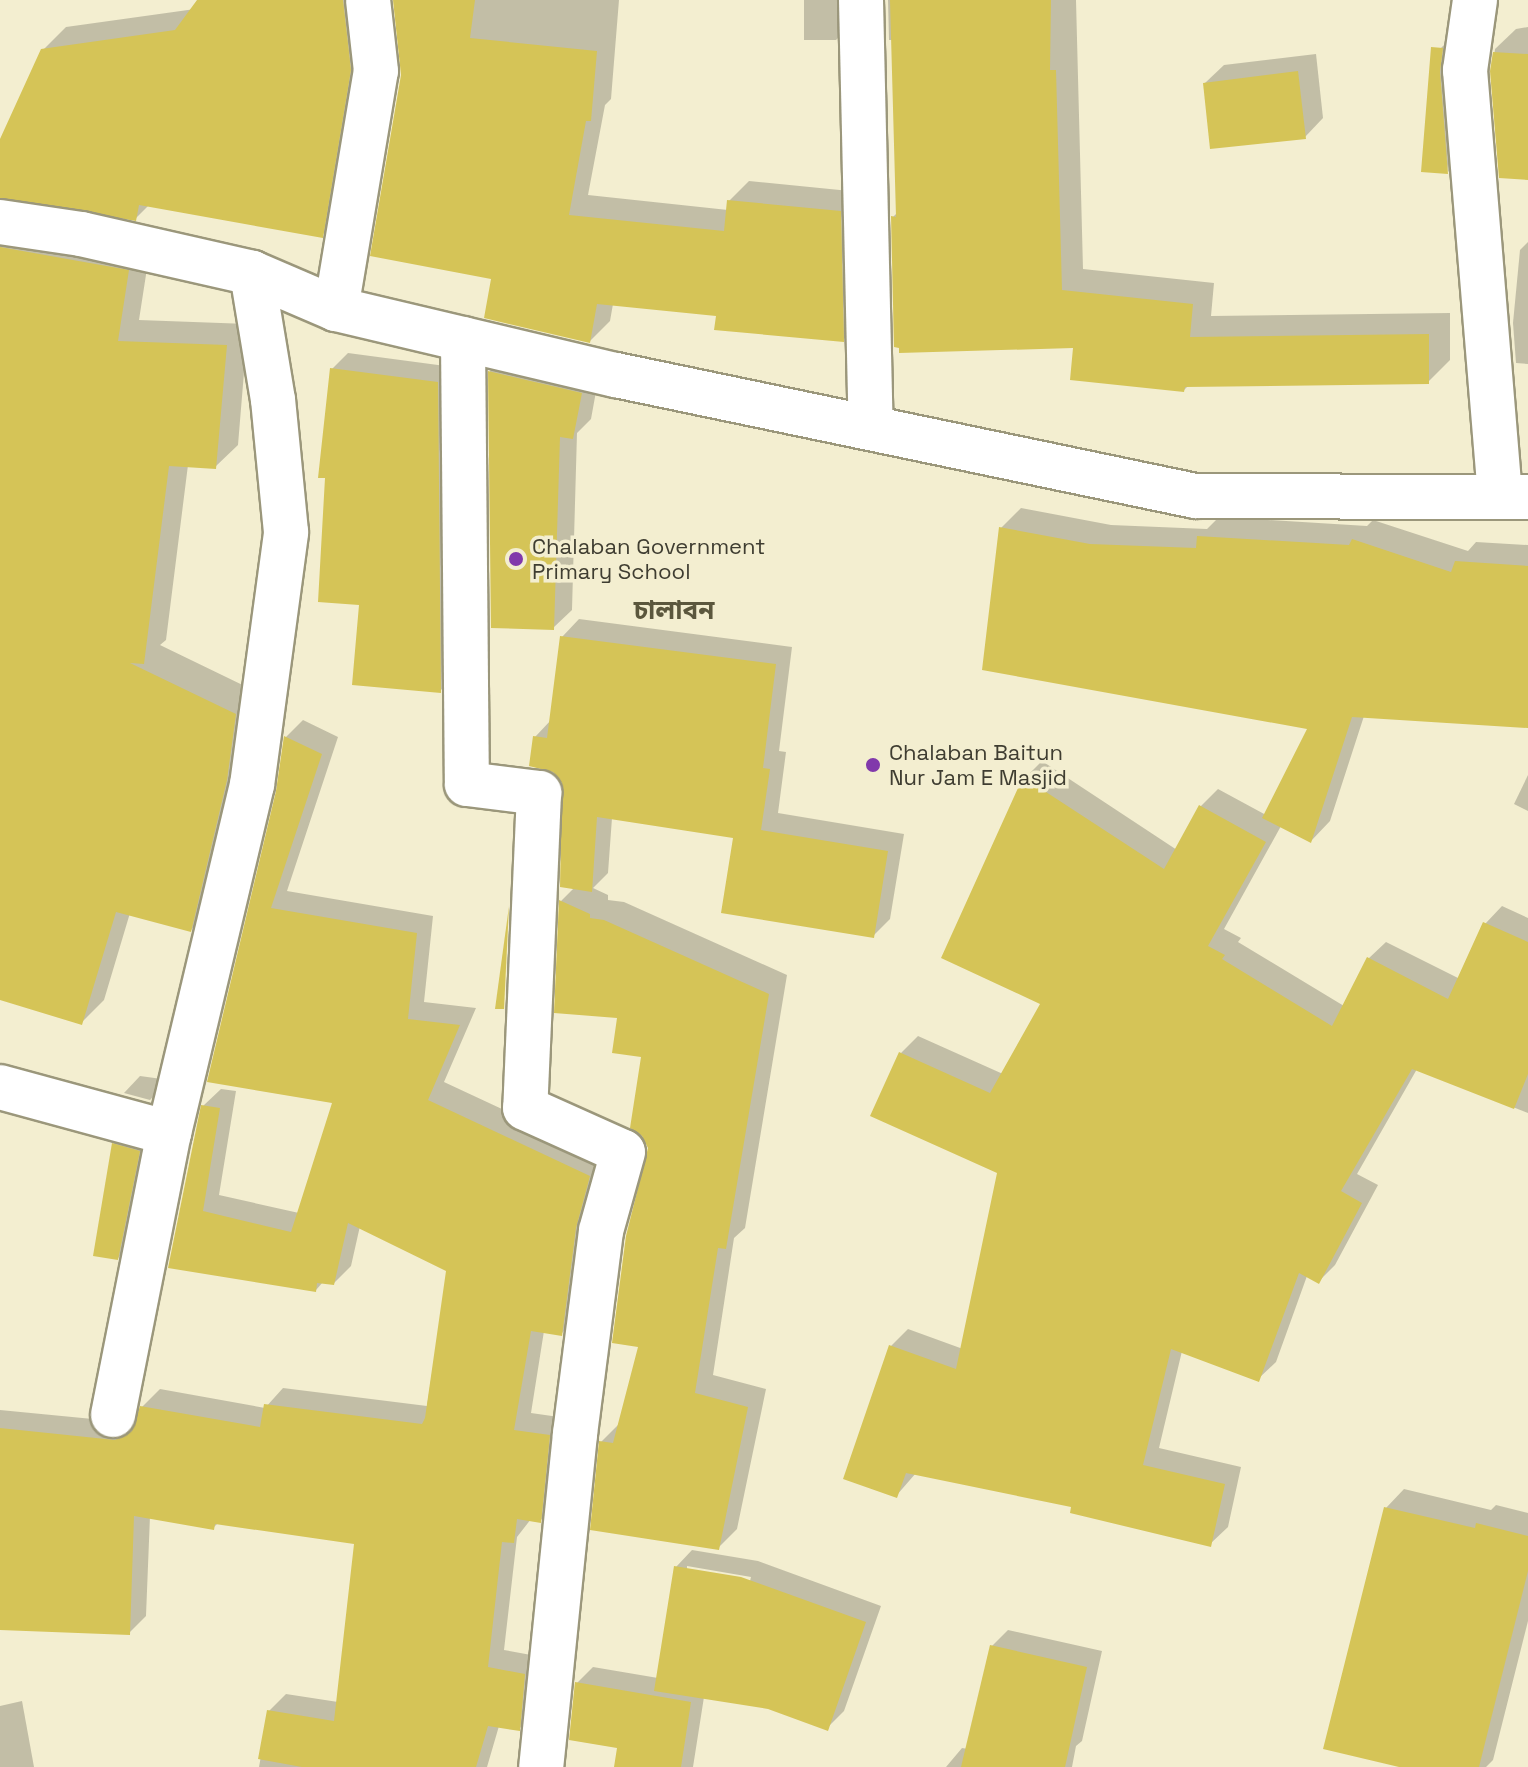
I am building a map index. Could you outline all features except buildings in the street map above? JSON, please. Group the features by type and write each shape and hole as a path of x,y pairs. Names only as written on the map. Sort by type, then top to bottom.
{"street":[{"path":"336,309 376,71 368,0"},
{"path":"861,0 871,427"},
{"path":"0,222 81,234 252,273 336,309 616,375 1195,496 1514,497 1465,70 1475,0"},
{"path":"113,1415 169,1133 252,785 286,532 273,400 252,273"},
{"path":"463,339 467,784 539,793 525,1108 623,1152 601,1231 575,1434 541,1767"},
{"path":"0,1087 169,1133"}],"place":[{"name":"Chalaban Government Primary School","path":"516,559"},
{"name":"Chalaban Baitun Nur Jam E Masjid","path":"873,765"}],"district":[{"name":"চালাবন","path":"674,611"}]}
